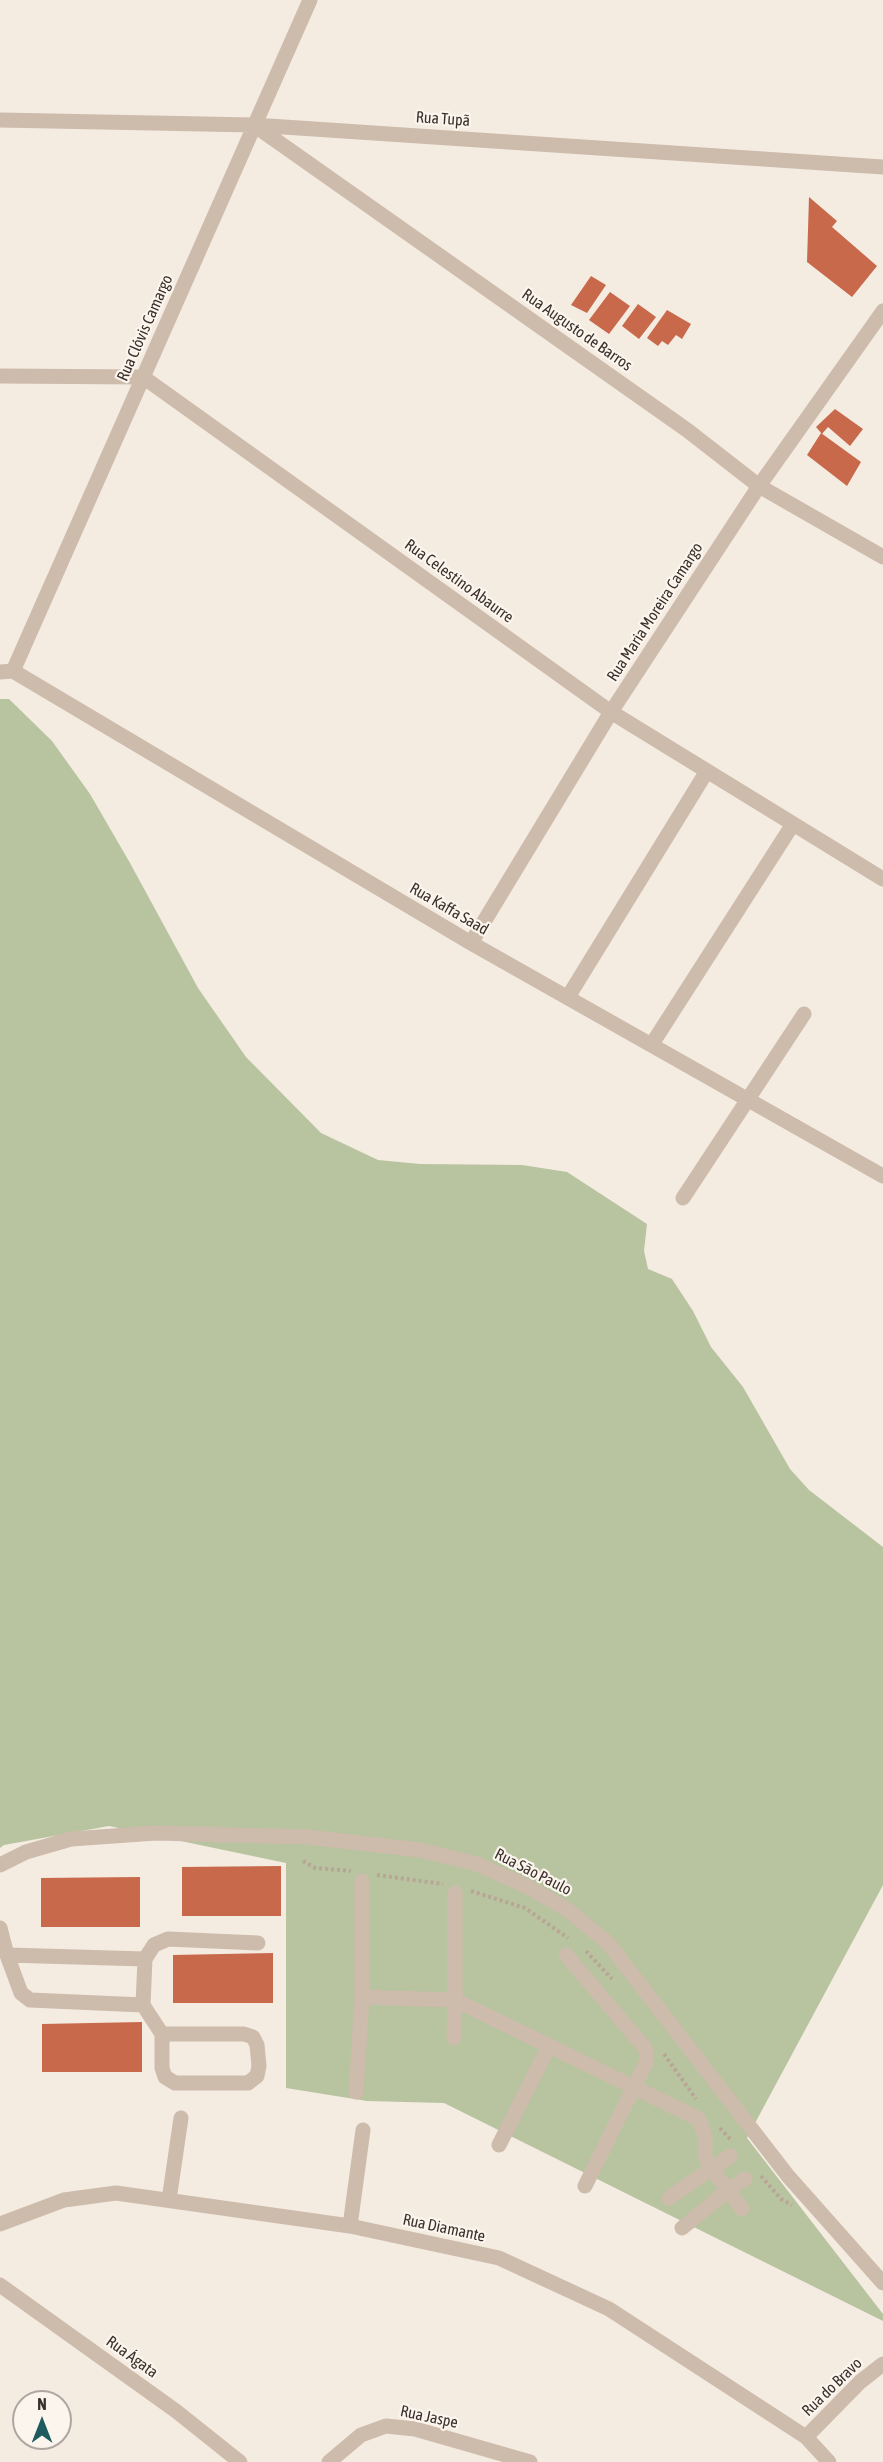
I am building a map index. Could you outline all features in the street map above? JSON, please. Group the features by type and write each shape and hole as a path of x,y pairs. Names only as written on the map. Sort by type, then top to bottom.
{"street":[{"name":"Rua Clóvis Camargo","path":"7,672 143,377 310,0"},
{"name":"Rua Tupã","path":"0,120 254,125 883,167"},
{"name":"Rua Augusto de Barros","path":"254,125 677,423 759,486 883,556"},
{"name":"Rua Maria Moreira Camargo","path":"471,943 611,712 759,486 883,311"},
{"path":"0,375 143,377"},
{"name":"Rua Celestino Abaurre","path":"143,377 611,712 883,879"},
{"name":"Rua Kaffa Saad","path":"7,672 471,943 883,1176"},
{"path":"568,998 707,771"},
{"path":"652,1044 793,824"},
{"path":"683,1198 804,1014"},
{"name":"Rua São Paulo","path":"0,1865 26,1852 71,1839 156,1833 308,1837 420,1850 477,1864 526,1886 568,1910 608,1943 788,2176 883,2283"},
{"path":"356,2092 362,1997 362,1881"},
{"path":"454,1893 454,2038"},
{"path":"0,1928 21,1993 30,2000 143,2005"},
{"path":"162,2034 244,2034 253,2037 257,2045 259,2066 257,2076 248,2083 175,2083 165,2077 162,2068 162,2034 143,2005 145,1959 154,1945 168,1939 258,1943"},
{"path":"7,1955 145,1959"},
{"path":"566,1955 645,2048 646,2063 585,2186"},
{"path":"362,1997 454,2000 699,2119 705,2136 705,2156 711,2168 742,2209"},
{"path":"499,2145 549,2046"},
{"path":"169,2200 181,2118"},
{"path":"350,2226 363,2130"},
{"path":"669,2198 730,2156"},
{"path":"682,2228 746,2178"},
{"name":"Rua Diamante","path":"0,2224 64,2200 116,2193 350,2226 499,2258 609,2309 806,2438 829,2462"},
{"name":"Rua Ágata","path":"0,2285 176,2411 240,2462"},
{"name":"Rua do Bravo","path":"806,2438 860,2382 883,2364"},
{"name":"Rua Jaspe","path":"329,2462 361,2435 386,2426 415,2429 531,2462"}],"green space":[{"path":"0,699 9,699 52,741 90,794 198,988 246,1057 321,1133 378,1160 420,1164 522,1165 567,1172 647,1224 644,1251 648,1269 672,1279 693,1311 711,1347 743,1387 790,1469 809,1490 883,1547 883,1885 747,2138 883,2314 883,2321 444,2103 367,2101 286,2088 286,1863 109,1826 4,1845 0,1848"}],"building":[{"path":"809,197 837,221 832,227 877,266 852,297 807,262"},
{"path":"591,276 606,285 587,313 571,305"},
{"path":"610,292 630,306 609,334 589,320"},
{"path":"638,304 656,317 639,339 622,326"},
{"path":"667,310 691,324 682,339 676,335 668,345 662,341 658,346 647,338"},
{"path":"835,409 863,429 850,446 828,427 822,434 816,427"},
{"path":"821,433 861,462 847,486 807,455"},
{"path":"281,1866 281,1916 182,1916 182,1867"},
{"path":"140,1877 140,1927 41,1927 41,1878"},
{"path":"273,1953 273,2003 173,2003 173,1955"},
{"path":"142,2022 142,2072 42,2072 42,2024"}]}
